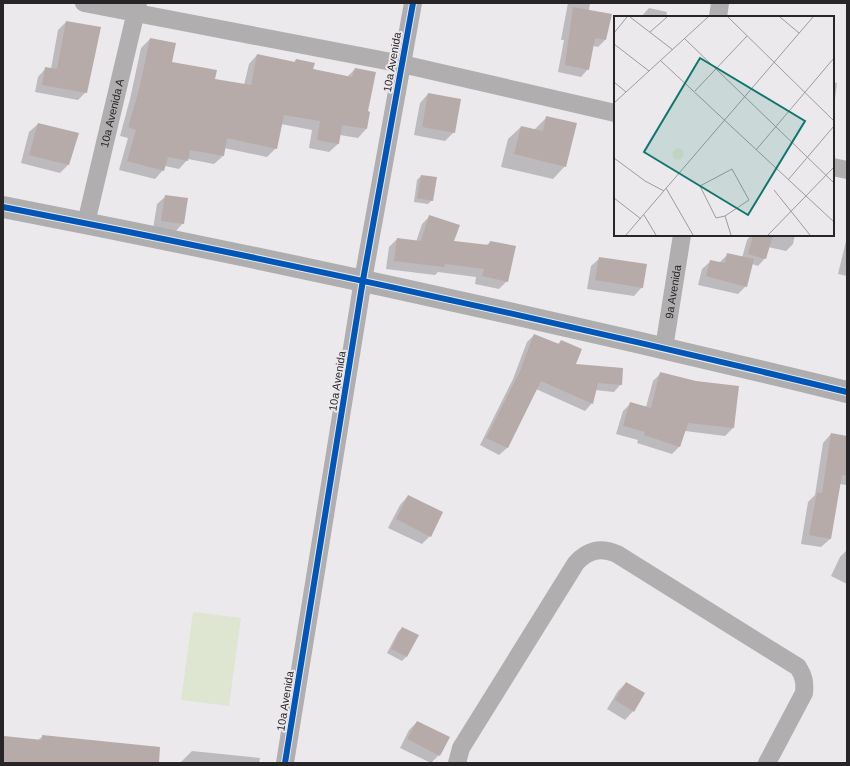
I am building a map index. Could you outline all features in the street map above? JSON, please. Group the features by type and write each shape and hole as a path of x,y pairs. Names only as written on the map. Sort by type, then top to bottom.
{"street":[{"path":"84,3 137,8 402,64 614,113"},
{"name":"10a Avenida","path":"285,763 363,280 413,3"},
{"path":"718,16 720,3"},
{"name":"10a Avenida A","path":"86,223 137,8"},
{"path":"834,167 847,170"},
{"path":"3,207 363,280 664,348 847,392"},
{"name":"9a Avenida","path":"664,348 682,236"},
{"path":"457,763 461,748 576,563 582,556 599,550 608,550 617,554 791,661 798,667 803,675 805,684 804,693 767,763"}],"green space":[{"path":"193,612 241,618 229,706 181,700"}],"building":[{"path":"573,7 612,14 606,40 595,38 589,70 565,65"},
{"path":"66,21 101,27 87,93 42,85 45,67 57,69"},
{"path":"150,38 176,43 172,62 217,70 215,79 251,85 257,54 295,62 296,59 315,63 313,69 352,77 355,68 376,72 368,111 370,112 367,129 342,125 339,144 317,140 320,121 284,115 277,149 227,138 224,156 190,150 188,161 168,157 164,171 127,161 136,130 128,127 139,90"},
{"path":"428,93 461,99 455,133 422,127"},
{"path":"546,116 577,123 566,167 514,154 521,126 543,131"},
{"path":"38,123 79,133 69,165 29,155"},
{"path":"421,175 437,177 433,201 417,198"},
{"path":"165,195 188,198 184,224 161,221"},
{"path":"429,215 460,225 454,241 489,245 490,241 516,246 508,282 482,276 484,269 445,264 444,267 394,261 397,238 421,241"},
{"path":"753,236 773,236 766,259 748,254"},
{"path":"727,253 754,259 747,287 706,276 710,260 725,263"},
{"path":"599,257 647,264 643,288 595,280"},
{"path":"534,334 559,344 561,340 582,349 576,364 623,368 622,385 598,383 593,404 541,381 508,448 486,438 520,371"},
{"path":"660,372 696,381 739,386 734,428 688,423 680,447 644,435 645,432 623,426 630,402 651,408"},
{"path":"831,433 847,436 847,476 842,475 831,539 809,535 817,492 822,493"},
{"path":"408,495 443,512 431,537 396,519"},
{"path":"402,627 419,635 407,657 391,649"},
{"path":"626,682 645,693 634,712 615,700"},
{"path":"417,721 450,737 440,756 407,739"},
{"path":"42,735 160,747 159,763 3,763 4,736 42,740"}],"cycle path":[{"path":"285,763 363,280 413,3"},
{"path":"3,207 321,272 532,318 847,392"}]}
